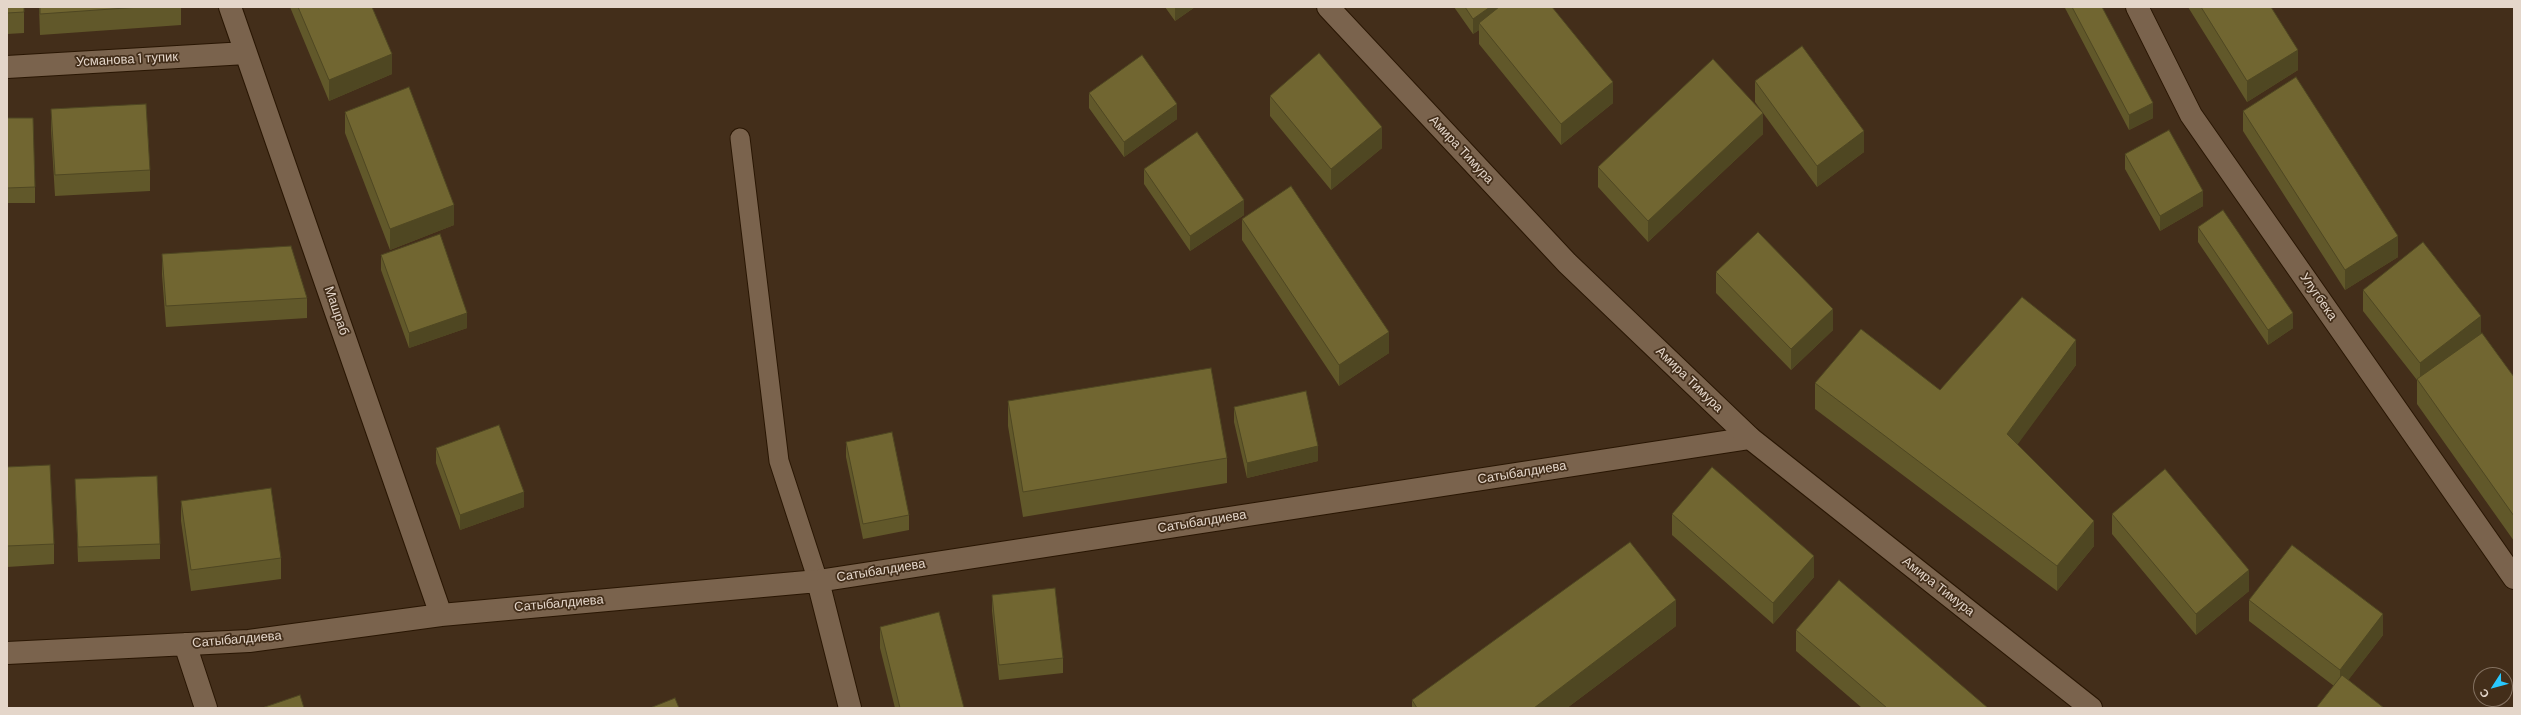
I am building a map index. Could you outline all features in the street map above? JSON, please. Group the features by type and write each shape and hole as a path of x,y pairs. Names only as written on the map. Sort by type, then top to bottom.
{"street":[{"name":"Машраб","path":"230,7 441,615"},
{"name":"Амира Тимура","path":"1328,7 1567,263 1750,438 2091,708"},
{"name":"Улугбека","path":"2137,7 2191,115 2514,578"},
{"name":"Усманова 1 тупик","path":"7,67 246,53"},
{"name":"Сатыбалдиева","path":"7,653 249,641 441,615 818,581 1750,438"},
{"path":"818,581 850,708"},
{"path":"185,644 206,708"}],"lane":[{"path":"740,138 779,461 818,581"}],"building":[{"path":"7,7 24,7 24,12 7,13"},
{"path":"40,7 140,7 40,14"},
{"path":"298,7 372,7 392,54 329,80"},
{"path":"1465,7 1490,7 1473,19"},
{"path":"1499,7 1552,7 1613,82 1561,124 1479,23"},
{"path":"2072,7 2102,7 2153,103 2129,115"},
{"path":"2201,7 2271,7 2298,50 2247,81"},
{"path":"1802,46 1864,131 1817,166 1755,81"},
{"path":"1319,53 1382,127 1331,169 1270,96"},
{"path":"1142,55 1177,104 1124,142 1089,93"},
{"path":"1713,59 1763,113 1648,221 1598,167"},
{"path":"2296,77 2398,236 2345,270 2243,111"},
{"path":"409,87 454,205 390,229 345,112"},
{"path":"146,104 150,170 55,175 51,109"},
{"path":"7,118 33,118 35,187 7,188"},
{"path":"2169,130 2203,191 2160,216 2125,154"},
{"path":"1197,132 1244,200 1190,236 1144,169"},
{"path":"1291,186 1389,332 1339,365 1242,219"},
{"path":"2223,210 2293,313 2268,330 2198,227"},
{"path":"1758,232 1833,309 1791,349 1716,272"},
{"path":"440,234 467,313 409,333 381,255"},
{"path":"2423,242 2481,316 2420,363 2363,290"},
{"path":"291,246 307,298 166,306 162,254"},
{"path":"2022,297 2076,340 2007,434 2094,521 2057,566 1815,383 1861,329 1940,390"},
{"path":"2482,333 2514,377 2514,516 2417,379"},
{"path":"1211,368 1227,458 1023,492 1008,401"},
{"path":"1306,391 1318,446 1247,463 1234,407"},
{"path":"499,425 524,492 460,515 436,448"},
{"path":"892,432 909,515 863,524 846,442"},
{"path":"50,465 54,544 7,546 7,467"},
{"path":"1712,467 1814,556 1773,603 1672,514"},
{"path":"2165,469 2249,570 2196,614 2112,514"},
{"path":"157,476 160,544 78,547 75,479"},
{"path":"271,488 281,558 191,570 181,501"},
{"path":"1630,542 1676,600 1534,708 1417,708 1412,700"},
{"path":"2292,545 2383,614 2340,670 2249,600"},
{"path":"1839,580 1988,708 1887,708 1796,630"},
{"path":"1055,588 1063,658 999,665 992,595"},
{"path":"939,612 964,708 900,708 880,627"},
{"path":"2342,675 2384,708 2316,708"},
{"path":"300,695 304,708 262,708"},
{"path":"675,698 679,708 650,708"}]}
